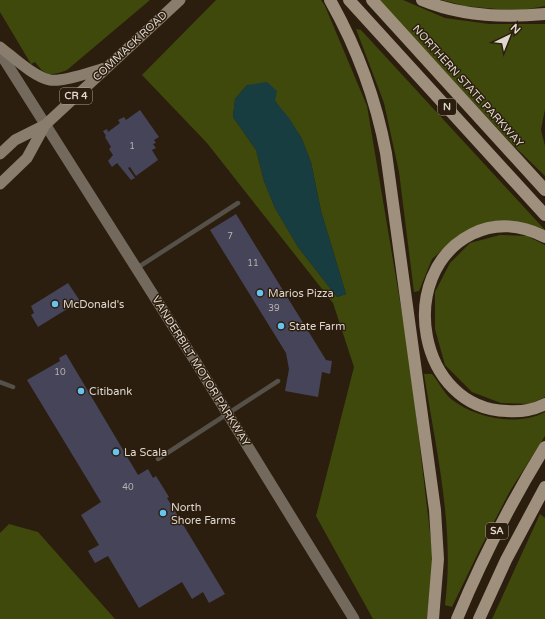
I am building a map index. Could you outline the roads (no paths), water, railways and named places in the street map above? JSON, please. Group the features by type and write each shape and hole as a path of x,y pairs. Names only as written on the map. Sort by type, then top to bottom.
{"highway":[{"path":"330,0 351,39 368,84 380,126 389,172 435,510 438,559 433,619"},
{"name":"N","path":"350,0 545,215"},
{"name":"NORTHERN STATE PARKWAY","path":"372,0 545,190"},
{"path":"422,0 456,10 483,14 507,16 545,14"},
{"path":"545,237 528,229 504,226 482,229 466,237 452,248 440,261 427,288 424,307 427,337 432,357 441,374 456,390 473,403 493,410 523,411 545,404"},
{"name":"SA","path":"457,619 487,551 520,488 545,447"},
{"name":"SA","path":"479,619 506,560 545,487"}],"main road":[{"name":"COMMACK ROAD","path":"0,154 15,140 45,125 180,0"},
{"path":"0,47 42,77 51,80 61,79 107,67"},
{"name":"VANDERBILT MOTOR PARKWAY","path":"0,53 228,414 354,619"},
{"name":"COMMACK ROAD","path":"0,184 27,158 45,125"}],"lane":[{"path":"136,268 238,203"},
{"path":"158,459 278,381"},
{"path":"0,382 13,387"}],"water":[{"path":"267,82 277,91 275,101 289,118 301,137 311,162 321,211 346,294 337,297 298,247 275,208 264,181 256,150 233,117 235,99 247,85"}],"place":[{"name":"Marios Pizza","path":"260,293"},
{"name":"McDonald's","path":"55,304"},
{"name":"State Farm","path":"281,326"},
{"name":"Citibank","path":"81,391"},
{"name":"La Scala","path":"116,452"},
{"name":"North Shore Farms","path":"163,513"}]}
